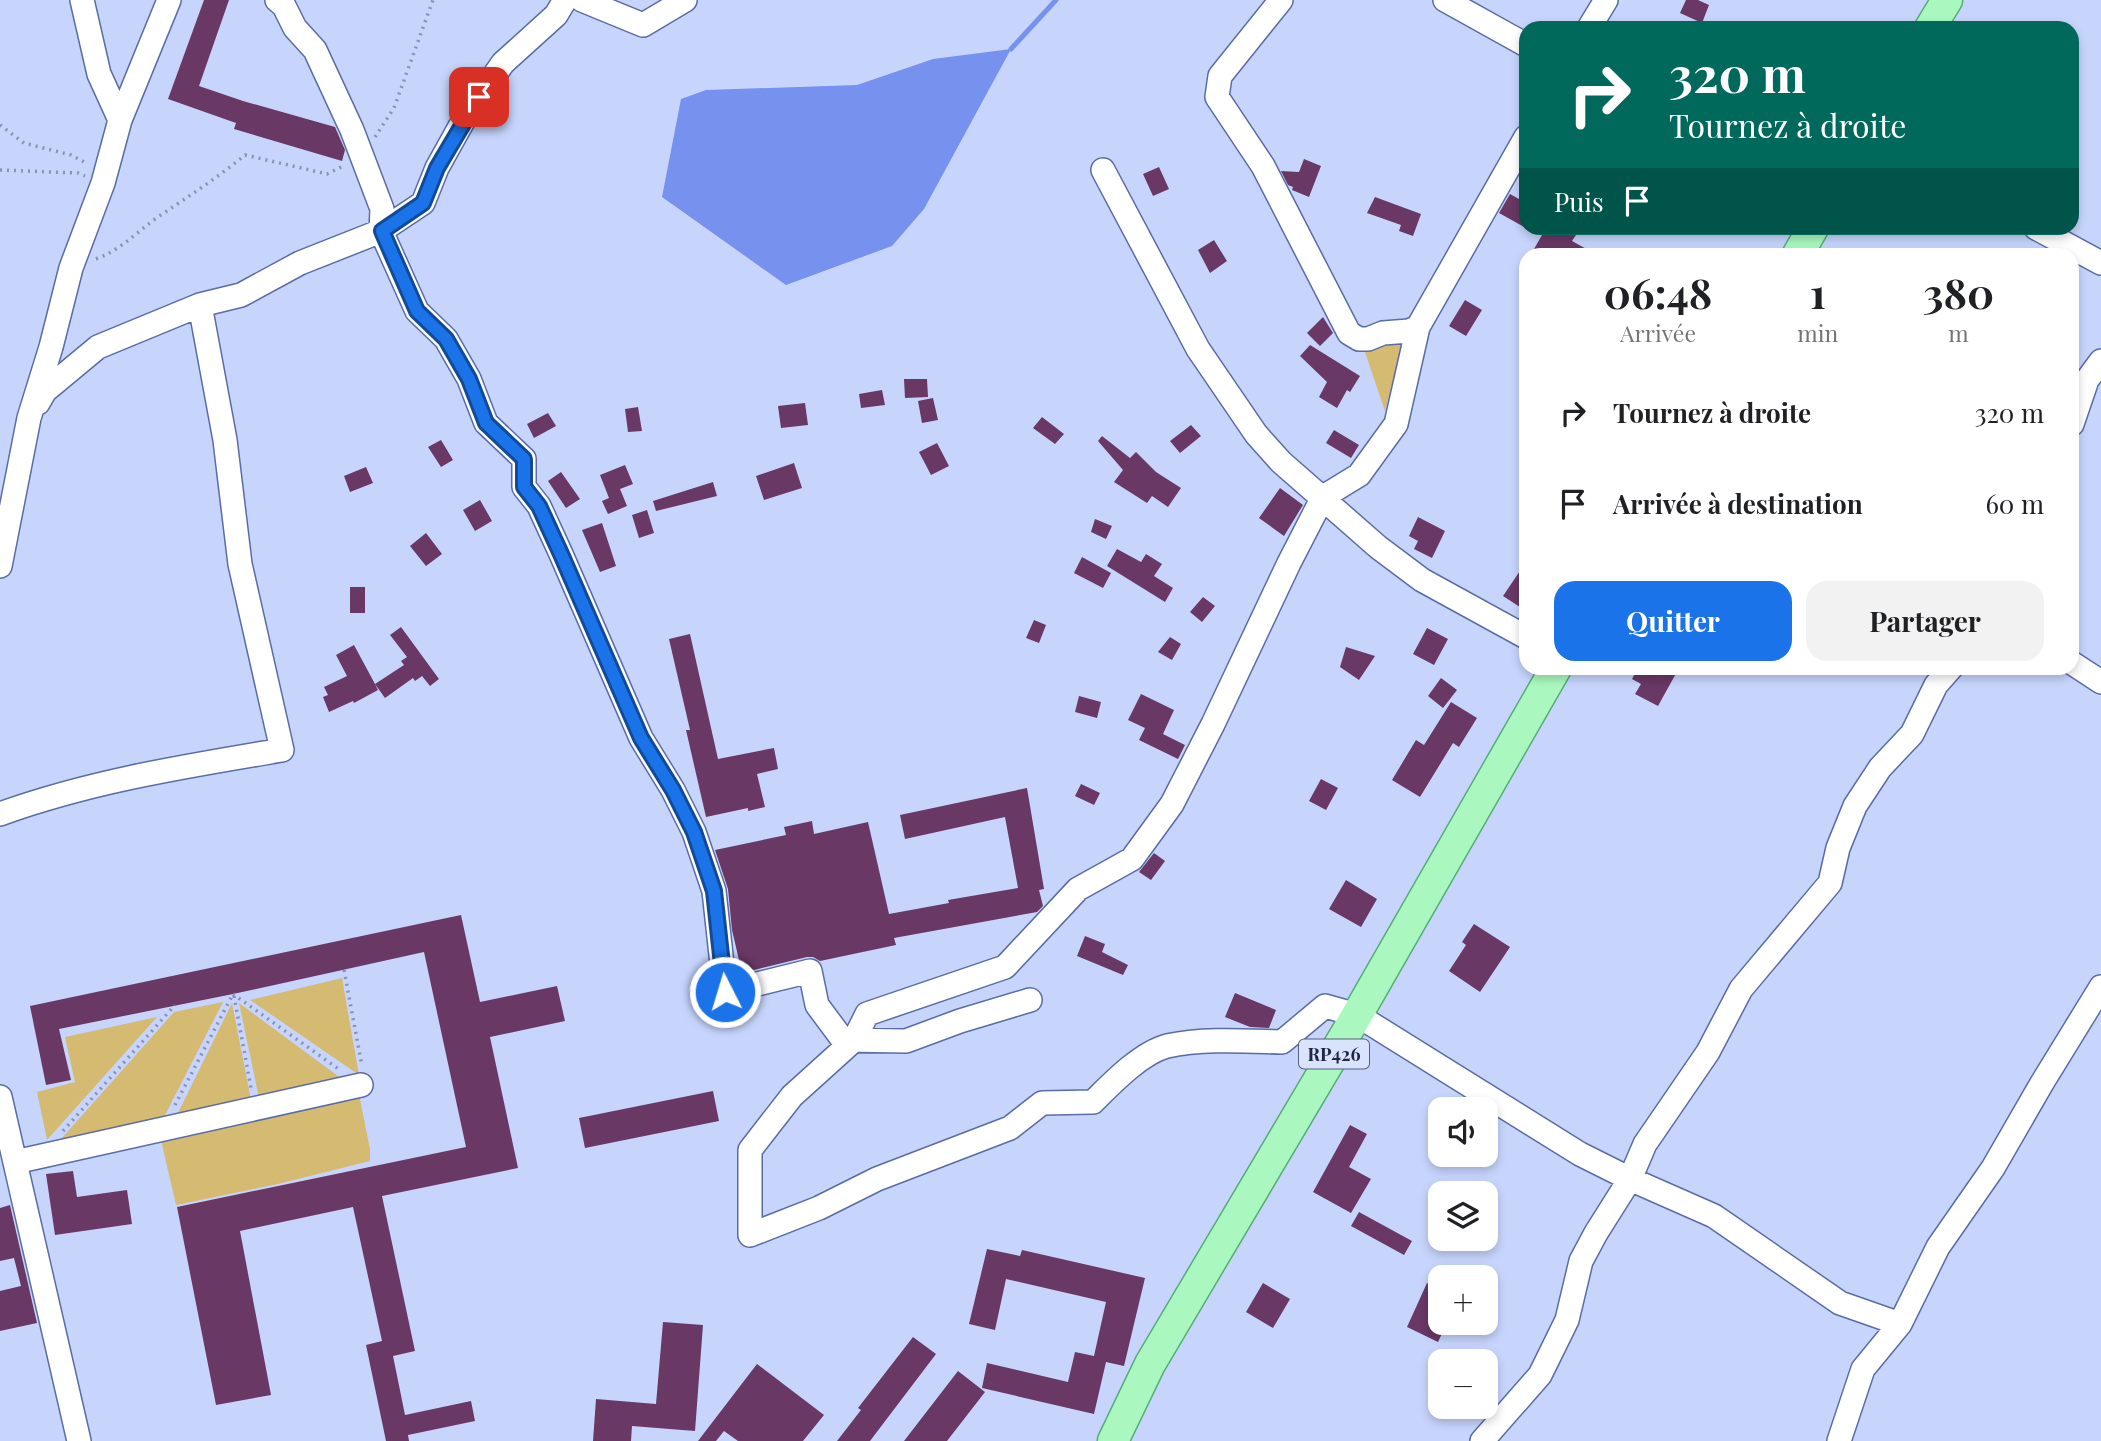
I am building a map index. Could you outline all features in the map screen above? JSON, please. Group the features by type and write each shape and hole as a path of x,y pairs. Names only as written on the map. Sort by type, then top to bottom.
{"main road":[{"path":"1934,21 1947,0"},
{"name":"RP426","path":"1113,1441 1150,1364 1357,1015 1552,675"}],"street":[{"path":"82,0 99,74 120,120"},
{"path":"0,566 29,418 51,348 71,268 104,178 120,120 169,0"},
{"path":"29,418 46,391 98,347 200,305 241,295 300,263 382,231 423,203 437,168 467,114 503,63 556,15 565,0"},
{"path":"582,0 643,25 685,0"},
{"path":"1281,0 1220,76 1217,97 1263,166 1349,333 1359,339 1368,339 1382,333 1409,331 1418,327"},
{"path":"1445,0 1519,41"},
{"path":"1593,21 1605,0"},
{"path":"277,2 314,50 362,157 382,209 382,231 417,311 446,339 469,379 486,423 524,459 524,487 539,506 641,738 673,790 694,832 714,891 725,992 810,971 817,1005 843,1040 906,1041 1030,1000"},
{"path":"1519,149 1418,327 1396,424 1359,475 1323,497 1172,804 1132,859 1078,889 1005,967 867,1014 854,1040 792,1096 750,1150 750,1235 819,1208 877,1180 1010,1128 1042,1102 1093,1102 1129,1067 1166,1046 1224,1041 1282,1042 1325,1006 1357,1015 1580,1154 1630,1180 1714,1216 1840,1303 1900,1324"},
{"path":"1103,170 1198,349 1256,434 1281,462 1378,547 1422,580 1519,633"},
{"path":"2049,235 2073,248"},
{"path":"2079,251 2101,263"},
{"path":"0,814 48,796 127,778 282,750 240,564 225,440 200,305"},
{"path":"2079,403 2087,380 2101,361"},
{"path":"2079,668 2101,682"},
{"path":"1490,1438 1540,1375 1567,1320 1581,1261 1595,1233 1630,1180 1645,1144 1708,1052 1741,989 1830,883 1838,848 1855,806 1880,768 1912,734 1936,685 1945,675"},
{"path":"1839,1441 1863,1369 1900,1324 1938,1247 1993,1168 2101,987"},
{"path":"15,1162 361,1085"},
{"path":"0,1097 79,1441"}],"path":[{"path":"71,268 114,252 153,220 213,181 245,155 327,174 362,157 394,108 433,0"},
{"path":"0,125 24,143 71,155 104,178"},
{"path":"0,170 78,173 104,178"},
{"path":"233,994 361,1085 364,1076 344,970"},
{"path":"233,994 255,1108"},
{"path":"162,1129 233,994"},
{"path":"41,1157 175,1004"}],"shaded area":[{"path":"1404,339 1385,411 1365,352 1367,344"},
{"path":"342,978 359,1075 250,1000"},
{"path":"223,1002 163,1119 53,1148 174,1012"},
{"path":"232,1003 251,1100 175,1119"},
{"path":"239,1003 342,1079 259,1098"},
{"path":"157,1017 47,1140 37,1092 75,1082 65,1037"},
{"path":"359,1094 370,1161 176,1205 160,1136"}],"water":[{"path":"1011,49 924,209 892,246 786,285 662,197 681,99 706,90 857,85 933,59"}],"building":[{"path":"204,0 229,0 199,86 335,127 345,150 342,161 234,129 236,123 168,99"},
{"path":"1686,0 1698,0 1709,5 1703,21 1680,13"},
{"path":"1304,159 1321,166 1309,197 1292,190 1293,187 1288,185 1281,171 1299,172"},
{"path":"1159,167 1169,189 1153,196 1143,174"},
{"path":"1510,194 1519,199 1519,224 1499,213"},
{"path":"1375,197 1421,214 1413,236 1399,231 1401,225 1367,213"},
{"path":"1542,235 1576,235 1572,241 1585,248 1535,248"},
{"path":"1214,240 1227,261 1210,273 1198,250"},
{"path":"1465,300 1482,310 1466,336 1449,326"},
{"path":"1323,317 1333,333 1320,346 1307,333"},
{"path":"1310,345 1360,376 1350,392 1347,390 1337,408 1319,397 1327,382 1300,356"},
{"path":"904,379 927,379 928,397 905,398"},
{"path":"882,390 885,405 861,408 859,394"},
{"path":"933,398 938,420 922,423 918,401"},
{"path":"805,403 808,425 781,428 778,406"},
{"path":"638,407 642,431 628,432 625,409"},
{"path":"548,413 556,426 534,438 527,424"},
{"path":"1042,417 1064,434 1055,444 1033,428"},
{"path":"1191,425 1201,436 1180,453 1170,441"},
{"path":"1334,430 1359,445 1351,458 1326,443"},
{"path":"1102,436 1130,458 1136,452 1156,472 1181,488 1168,507 1152,496 1147,503 1114,482 1123,470 1098,441"},
{"path":"441,440 453,460 441,467 428,447"},
{"path":"937,443 949,466 931,475 919,452"},
{"path":"794,463 802,488 764,500 756,476"},
{"path":"625,465 633,484 620,489 627,506 608,514 602,501 609,498 600,475"},
{"path":"366,467 373,483 350,492 344,476"},
{"path":"561,472 580,499 566,508 548,481"},
{"path":"713,482 717,496 656,511 653,501"},
{"path":"1280,488 1303,505 1284,536 1259,518"},
{"path":"480,500 492,521 475,531 463,510"},
{"path":"647,510 654,533 639,538 632,515"},
{"path":"1418,517 1445,531 1432,558 1414,549 1418,541 1409,536"},
{"path":"1095,519 1112,526 1106,539 1091,532"},
{"path":"602,523 616,566 600,572 582,530"},
{"path":"426,533 442,554 426,566 410,546"},
{"path":"1117,549 1141,562 1146,554 1162,564 1154,576 1173,588 1165,602 1107,566"},
{"path":"1082,557 1111,573 1103,588 1074,573"},
{"path":"1519,572 1519,606 1503,596"},
{"path":"350,587 365,587 365,613 350,613"},
{"path":"1203,597 1215,606 1202,622 1190,612"},
{"path":"1034,620 1046,625 1039,643 1026,638"},
{"path":"401,627 439,679 430,686 422,676 415,681 413,678 385,698 375,684 404,665 401,661 407,657 390,635"},
{"path":"1427,628 1448,639 1434,665 1413,654"},
{"path":"690,634 718,759 774,748 778,769 757,774 765,807 706,817 669,639"},
{"path":"1170,637 1181,644 1172,660 1158,652"},
{"path":"354,645 378,690 329,712 323,697 328,695 324,687 347,676 336,655"},
{"path":"1346,647 1375,656 1359,680 1340,667"},
{"path":"1634,675 1675,675 1658,706 1635,694 1641,684 1632,679"},
{"path":"1441,678 1457,690 1443,708 1428,696"},
{"path":"1141,694 1174,710 1163,734 1185,745 1178,759 1139,740 1145,728 1128,720"},
{"path":"1079,696 1101,702 1097,718 1075,712"},
{"path":"1451,702 1477,718 1459,747 1453,743 1420,797 1392,780 1416,740 1424,745"},
{"path":"1321,779 1338,788 1326,810 1309,801"},
{"path":"1081,784 1100,793 1094,805 1075,796"},
{"path":"1027,788 1044,889 1039,890 1043,906 1037,912 894,938 896,945 820,961 807,957 742,973 732,930 728,889 715,850 786,835 784,827 812,821 814,834 868,822 889,914 949,903 948,900 1018,888 1005,817 905,839 900,815"},
{"path":"1154,853 1165,861 1151,880 1139,872"},
{"path":"1346,880 1377,899 1361,927 1329,909"},
{"path":"461,915 480,1002 557,986 565,1021 490,1037 518,1168 382,1196 415,1351 393,1356 405,1415 471,1401 475,1421 408,1435 409,1441 386,1441 366,1345 382,1341 353,1207 240,1231 271,1395 216,1405 177,1207 466,1147 424,952 59,1029 71,1080 46,1085 30,1006"},
{"path":"1474,924 1510,947 1480,992 1449,971 1466,945 1462,942"},
{"path":"1085,936 1105,944 1102,952 1128,965 1123,975 1077,956"},
{"path":"1235,993 1276,1010 1269,1028 1250,1027 1225,1017"},
{"path":"713,1091 719,1121 585,1148 579,1118"},
{"path":"1350,1125 1367,1134 1349,1167 1371,1179 1351,1213 1313,1192"},
{"path":"73,1171 77,1197 127,1190 132,1224 55,1235 46,1174"},
{"path":"10,1205 37,1323 0,1331 0,1291 21,1286 14,1258 0,1261 0,1208"},
{"path":"1359,1212 1412,1241 1404,1255 1351,1226"},
{"path":"987,1249 1020,1256 1022,1250 1145,1278 1124,1366 1106,1362 1094,1414 982,1388 987,1363 1068,1382 1075,1352 1094,1356 1106,1302 1006,1279 995,1330 969,1324"},
{"path":"1263,1283 1290,1299 1273,1328 1246,1312"},
{"path":"1427,1283 1428,1335 1441,1335 1438,1342 1407,1327"},
{"path":"663,1322 703,1325 695,1431 632,1426 631,1441 593,1441 596,1399 656,1404"},
{"path":"913,1337 936,1354 870,1441 837,1441 861,1410 858,1408"},
{"path":"757,1364 824,1415 803,1441 738,1441 724,1431 716,1441 698,1441"},
{"path":"958,1371 985,1392 947,1441 904,1441"}],"waterway":[{"path":"1011,49 1056,0"}],"route":[{"path":"479,97 437,168 423,203 382,231 417,311 446,339 469,379 486,423 524,459 524,487 539,506 641,738 673,790 694,832 714,891 725,992"}]}
